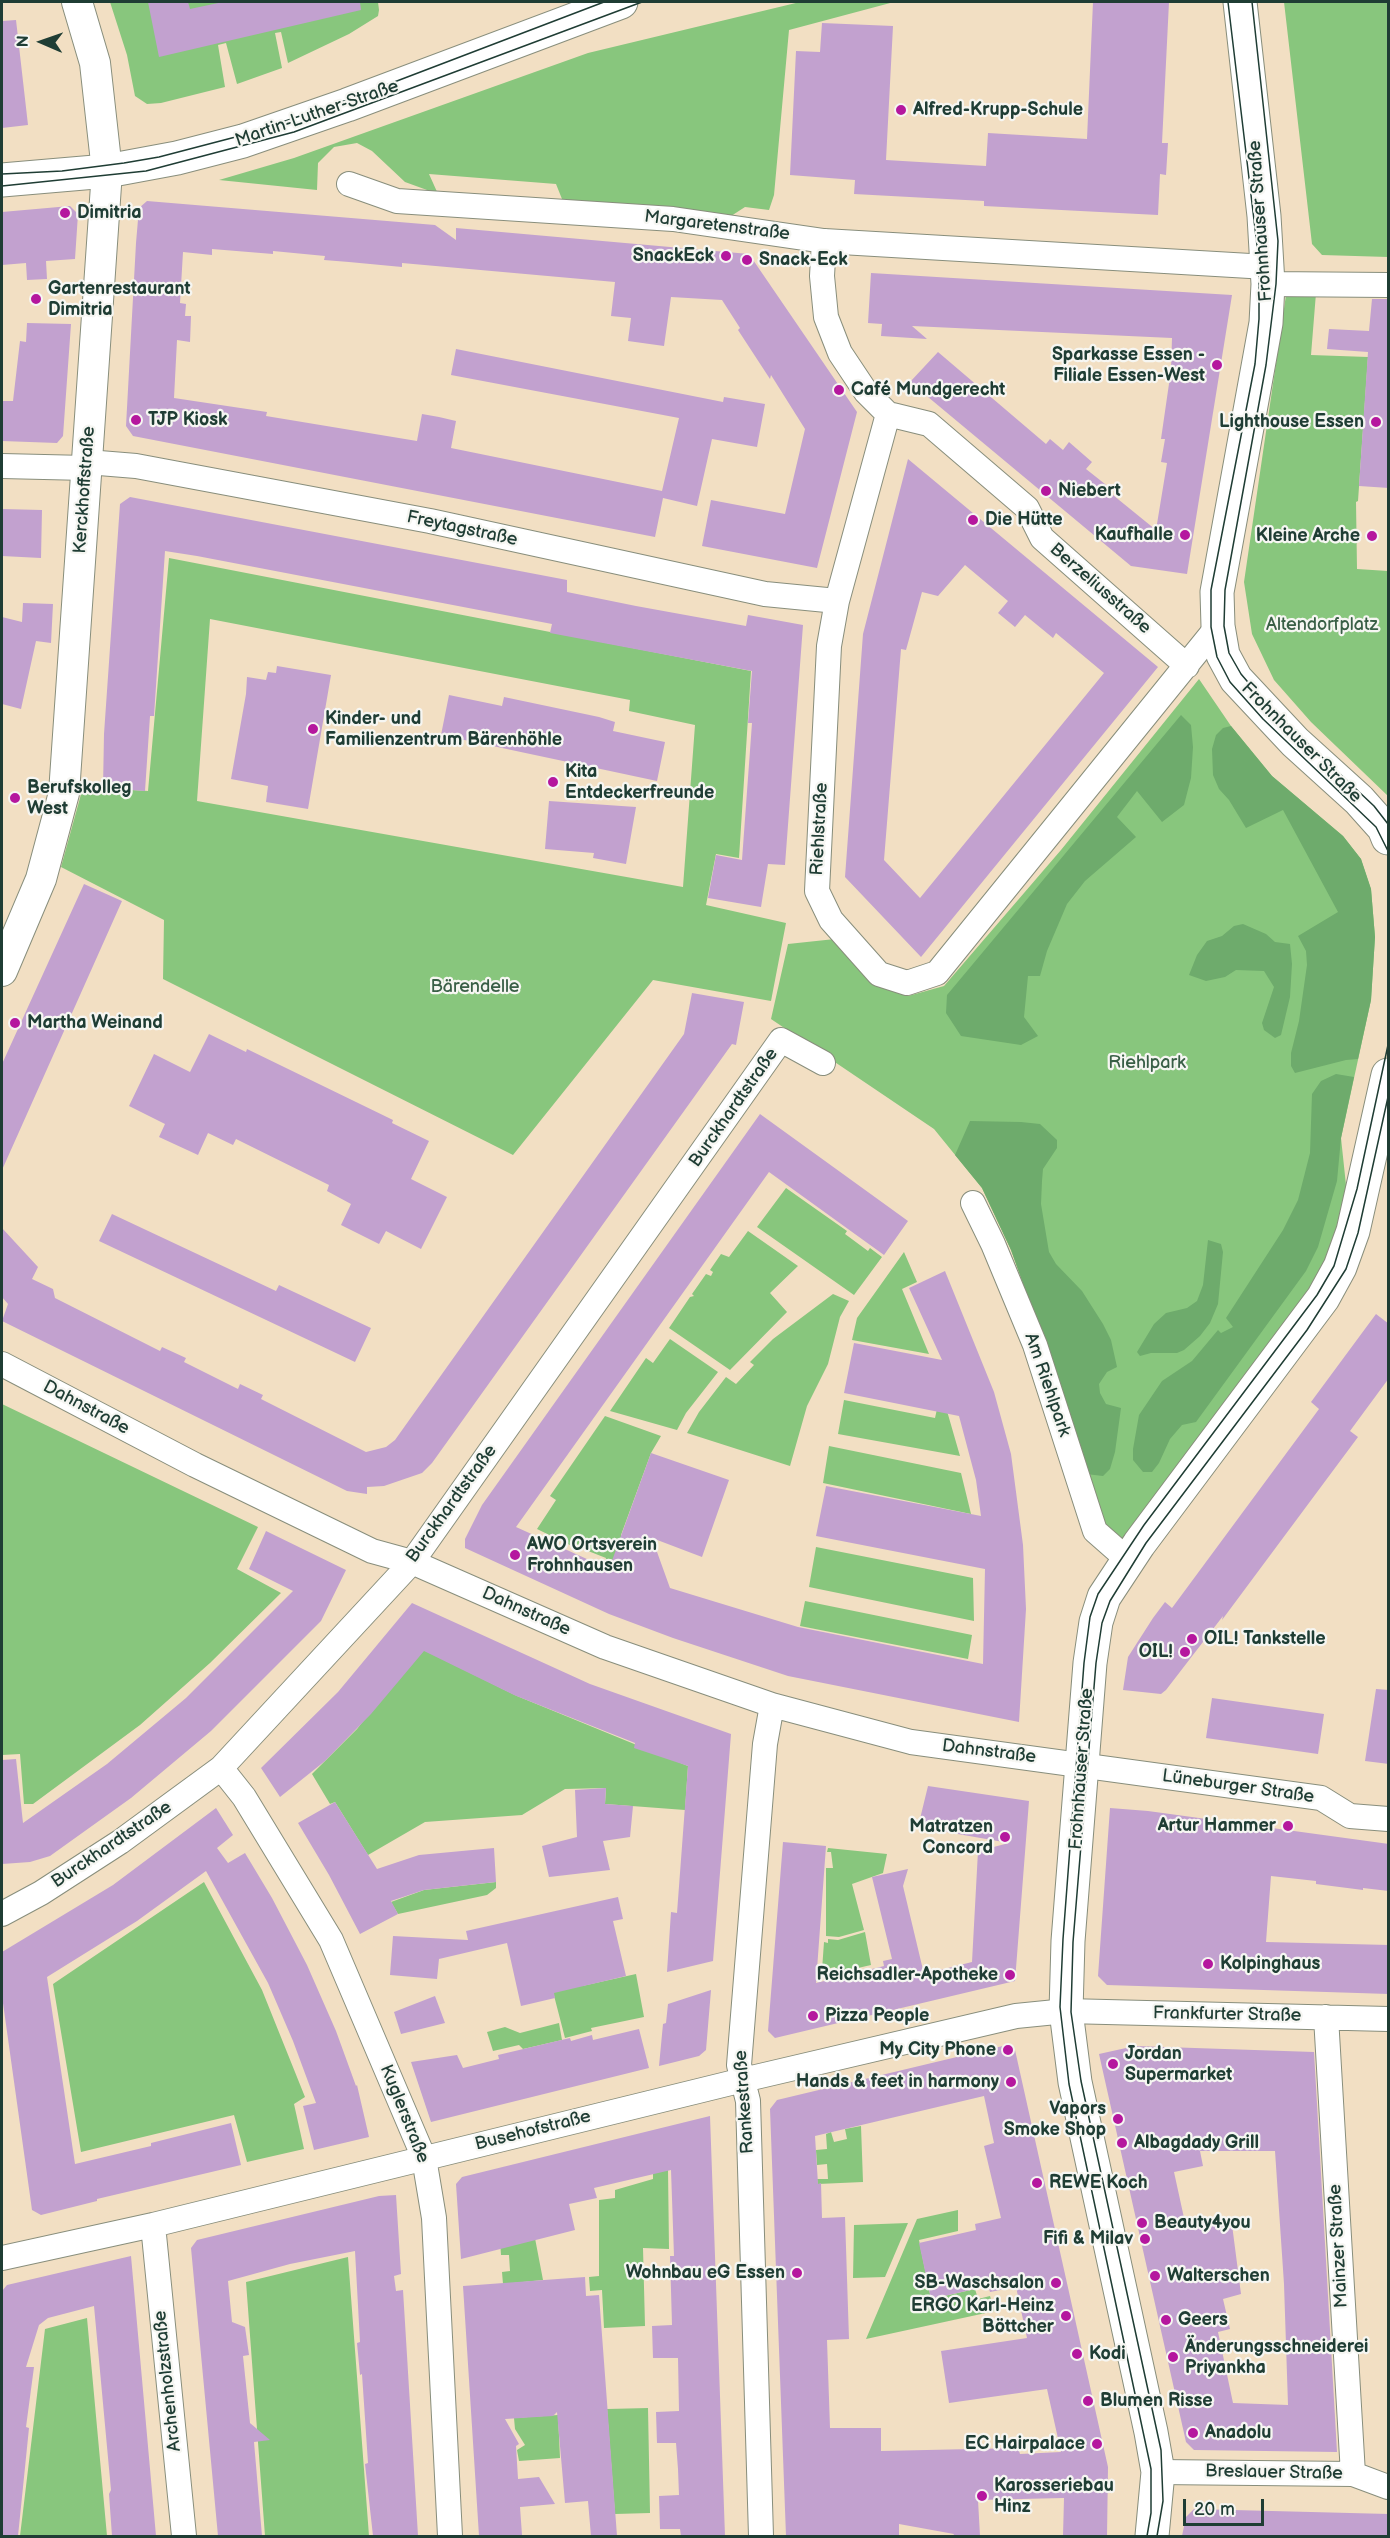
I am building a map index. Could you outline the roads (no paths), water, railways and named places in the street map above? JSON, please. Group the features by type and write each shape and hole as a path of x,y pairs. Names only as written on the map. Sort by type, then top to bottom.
{"main road":[{"name":"Frohnhauser Straße","path":"1240,2 1264,216 1267,276 1266,323 1217,592 1218,626 1223,655 1236,679 1295,742 1359,801 1384,828 1389,838"},
{"name":"Martin-Luther-Straße","path":"2,180 107,171 177,158 243,141 347,105 604,4"},
{"name":"Frohnhauser Straße","path":"1152,2536 1158,2472 1149,2420 1075,2082 1066,2011 1068,1941 1090,1663 1096,1622 1104,1597 1128,1560 1323,1298 1340,1267 1353,1231 1389,1075"}],"street":[{"name":"Kerckhoffstraße","path":"2,971 41,879 64,793 107,171 95,63 76,2"},
{"name":"Margaretenstraße","path":"348,184 397,201 673,219 824,241 1389,285"},
{"path":"824,241 822,276 826,317 840,353 866,392 888,414"},
{"name":"Riehlstraße","path":"888,414 837,601 829,645 817,891 831,920 879,974 907,983 937,973 1218,626"},
{"name":"Berzeliusstraße","path":"888,414 929,424 1028,508 1042,538 1187,666"},
{"name":"Freytagstraße","path":"2,466 135,466 430,521 765,594 837,601"},
{"name":"Burckhardtstraße","path":"2,1914 41,1893 120,1842 221,1768 412,1562 782,1040 823,1063"},
{"name":"Am Riehlpark","path":"973,1203 993,1244 1035,1345 1095,1531 1128,1560"},
{"name":"Dahnstraße","path":"2,1364 195,1465 372,1551 412,1562 605,1647 772,1705 911,1742 1083,1766"},
{"name":"Rankestraße","path":"761,2536 748,2101 739,2065 765,1744 772,1705"},
{"name":"Lüneburger Straße","path":"1083,1766 1322,1798 1350,1816 1389,1819"},
{"name":"Kuglerstraße","path":"221,1768 244,1797 331,1940 424,2158 434,2218 450,2536"},
{"name":"Busehofstraße","path":"2,2258 153,2224 1016,2016 1066,2011"},
{"name":"Frankfurter Straße","path":"1066,2011 1389,2019"},
{"name":"Mainzer Straße","path":"1326,2018 1353,2474"},
{"name":"Archenholzstraße","path":"153,2224 184,2536"},
{"name":"Breslauer Straße","path":"1158,2472 1353,2474 1389,2487"}],"tram line":[{"path":"2,174 62,171 124,163 159,157 247,134 347,100 604,2"},
{"path":"2,186 146,171 294,132 642,2"},
{"path":"1228,2 1259,262 1259,319 1255,364 1211,590 1211,627 1217,657 1230,682 1263,719 1376,827 1388,851"},
{"path":"1252,2 1278,241 1276,284 1266,365 1225,590 1224,626 1229,653 1241,674 1270,708 1374,806 1388,824"},
{"path":"1147,2536 1151,2513 1151,2469 1069,2084 1060,2007 1084,1663 1090,1617 1098,1594 1144,1525 1317,1295 1334,1266 1357,1189 1388,1045"},
{"path":"1157,2536 1163,2501 1161,2450 1081,2081 1071,2012 1073,1942 1096,1663 1102,1623 1110,1601 1146,1543 1307,1330 1346,1269 1358,1233 1388,1097"}],"place":[{"name":"Alfred-Krupp-Schule","path":"901,110"},
{"name":"Dimitria","path":"65,213"},
{"name":"SnackEck","path":"726,256"},
{"name":"Snack-Eck","path":"747,260"},
{"name":"Gartenrestaurant Dimitria","path":"36,299"},
{"name":"Sparkasse Essen - Filiale Essen-West","path":"1217,365"},
{"name":"Café Mundgerecht","path":"839,390"},
{"name":"TJP Kiosk","path":"136,420"},
{"name":"Lighthouse Essen","path":"1376,422"},
{"name":"Niebert","path":"1046,491"},
{"name":"Die Hütte","path":"973,520"},
{"name":"Kaufhalle","path":"1185,535"},
{"name":"Kleine Arche","path":"1372,536"},
{"name":"Kinder- und Familienzentrum Bärenhöhle","path":"313,729"},
{"name":"Kita Entdeckerfreunde","path":"553,782"},
{"name":"Berufskolleg West","path":"15,798"},
{"name":"Martha Weinand","path":"15,1023"},
{"name":"AWO Ortsverein Frohnhausen","path":"515,1555"},
{"name":"OIL! Tankstelle","path":"1192,1639"},
{"name":"OIL!","path":"1185,1652"},
{"name":"Artur Hammer","path":"1288,1826"},
{"name":"Matratzen Concord","path":"1005,1837"},
{"name":"Kolpinghaus","path":"1208,1964"},
{"name":"Reichsadler-Apotheke","path":"1010,1975"},
{"name":"Pizza People","path":"813,2016"},
{"name":"My City Phone","path":"1008,2050"},
{"name":"Jordan Supermarket","path":"1113,2064"},
{"name":"Hands & feet in harmony","path":"1011,2082"},
{"name":"Vapors Smoke Shop","path":"1118,2119"},
{"name":"Albagdady Grill","path":"1122,2143"},
{"name":"REWE Koch","path":"1037,2183"},
{"name":"Beauty4you","path":"1142,2223"},
{"name":"Fifi & Milav","path":"1145,2239"},
{"name":"Wohnbau eG Essen","path":"797,2273"},
{"name":"Walterschen","path":"1155,2276"},
{"name":"SB-Waschsalon","path":"1056,2283"},
{"name":"ERGO Karl-Heinz Böttcher","path":"1066,2316"},
{"name":"Geers","path":"1166,2320"},
{"name":"Kodi","path":"1077,2354"},
{"name":"Änderungsschneiderei Priyankha","path":"1173,2357"},
{"name":"Blumen Risse","path":"1088,2401"},
{"name":"Anadolu","path":"1193,2433"},
{"name":"EC Hairpalace","path":"1097,2444"},
{"name":"Karosseriebau Hinz","path":"982,2496"}],"park label":[{"name":"Altendorfplatz","path":"1322,625"},
{"name":"Bärendelle","path":"475,987"},
{"name":"Riehlpark","path":"1147,1063"}]}
